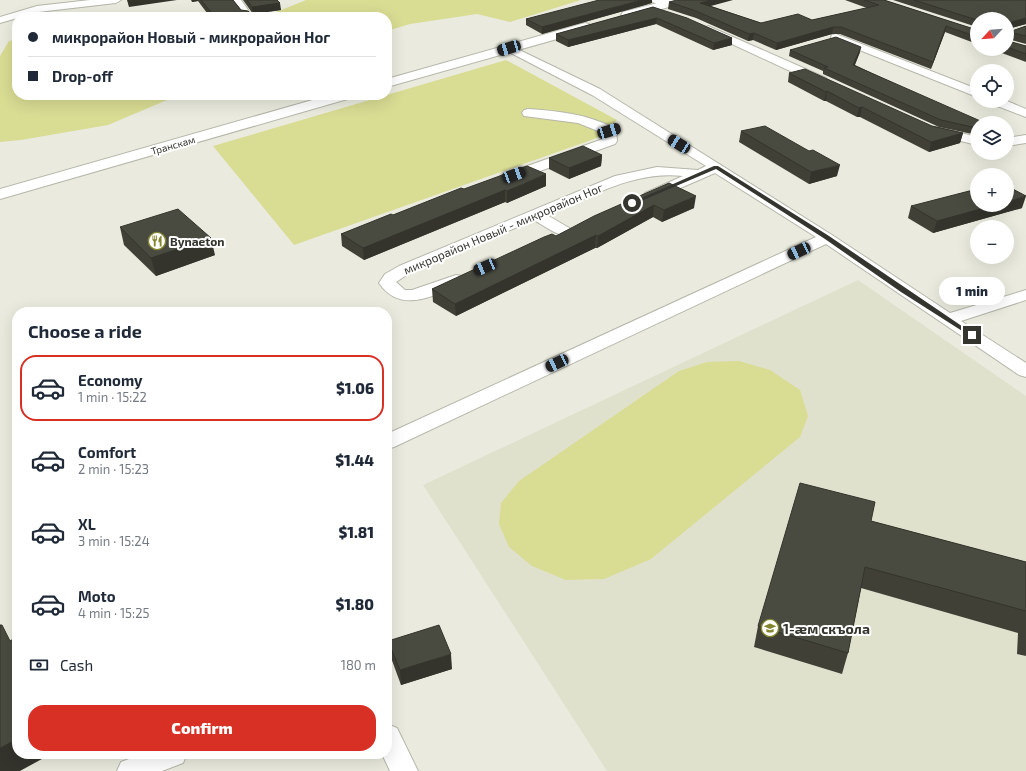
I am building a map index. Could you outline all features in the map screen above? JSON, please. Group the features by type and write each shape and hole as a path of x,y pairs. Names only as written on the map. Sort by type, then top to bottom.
{"highway":[{"path":"615,19 662,7 682,0"},
{"path":"392,82 600,23"},
{"name":"Транскам","path":"0,194 329,100"}],"street":[{"path":"27,12 37,9 116,0"},
{"path":"236,0 244,12"},
{"path":"0,20 12,16"},
{"path":"698,24 835,86"},
{"path":"828,39 836,37 970,90"},
{"path":"509,48 596,92 827,238 1026,371"},
{"path":"770,57 785,52"},
{"path":"1014,108 1026,113"},
{"path":"528,113 562,116 598,125 620,128 642,121"},
{"path":"495,182 610,141 620,128"},
{"path":"929,128 970,139"},
{"path":"1014,141 1026,139"},
{"path":"636,202 716,167"},
{"name":"микрорайон Новый - микрорайон Ног","path":"467,275 432,290 414,294 400,295 393,290 387,282 391,277 405,269 534,214 628,177 657,171 674,171 699,174"},
{"path":"534,214 566,232"},
{"path":"551,238 580,226"},
{"path":"392,440 827,238"},
{"path":"948,319 1026,295"},
{"path":"392,746 404,771"},
{"path":"131,771 161,759"}],"shaded area":[{"name":"1-æм скъола","path":"858,280 1026,396 1026,771 607,771 423,485"}],"green space":[{"path":"306,0 581,0 510,22 477,14 410,24 392,29 392,12 276,12"},
{"path":"9,41 12,41 12,100 167,100 108,125 21,140 0,142 0,56"},
{"path":"506,60 617,120 597,138 294,245 213,146 370,100 392,100 392,93"},
{"path":"739,361 770,370 800,390 808,416 800,437 651,559 604,579 566,580 532,566 509,547 499,524 501,503 519,481 679,371 707,362"}],"building":[{"path":"201,0 233,0 241,10 249,12 211,12"},
{"path":"247,0 277,0 280,3 252,7"},
{"path":"599,0 641,0 542,27 526,19"},
{"path":"677,0 710,0 700,3 761,23 798,14 812,20 879,5 864,0 884,0 970,28 970,35 946,26 933,62 841,27 833,27 777,43 754,33 749,34 696,11 669,2"},
{"path":"914,0 1026,0 1026,18 1014,21 1014,12 970,12 970,18"},
{"path":"653,7 687,18 732,38 714,43 657,18 568,40 556,34"},
{"path":"1026,26 1026,36 1014,33 1014,30"},
{"path":"836,37 861,47 853,65 970,116 970,126 941,120 824,68 828,67 790,50"},
{"path":"1014,43 1026,46 1026,54 1014,50"},
{"path":"805,69 932,126 963,133 931,142 862,107 859,108 789,73"},
{"path":"765,126 809,151 813,150 840,165 811,172 741,131"},
{"path":"583,146 602,155 569,168 549,158"},
{"path":"527,166 546,174 363,248 341,234 461,188 464,189"},
{"path":"669,183 696,196 664,210 654,205 598,236 596,235 455,304 432,289 544,237 552,234 556,236 594,216"},
{"path":"1014,190 1026,196 1014,200"},
{"path":"970,191 970,212 937,221 911,206"},
{"path":"178,209 211,238 151,258 120,227"},
{"path":"800,483 875,502 871,521 1026,562 1026,611 865,567 848,653 758,626"},
{"path":"0,625 2,625 10,641 12,640 12,742 0,748"},
{"path":"439,625 451,654 400,670 392,651 392,640"}],"place":[{"name":"Bynaeton","path":"157,241"},
{"name":"1-æм скъола","path":"770,628"}],"route":[{"path":"632,203 716,167 777,205 972,335"}]}
